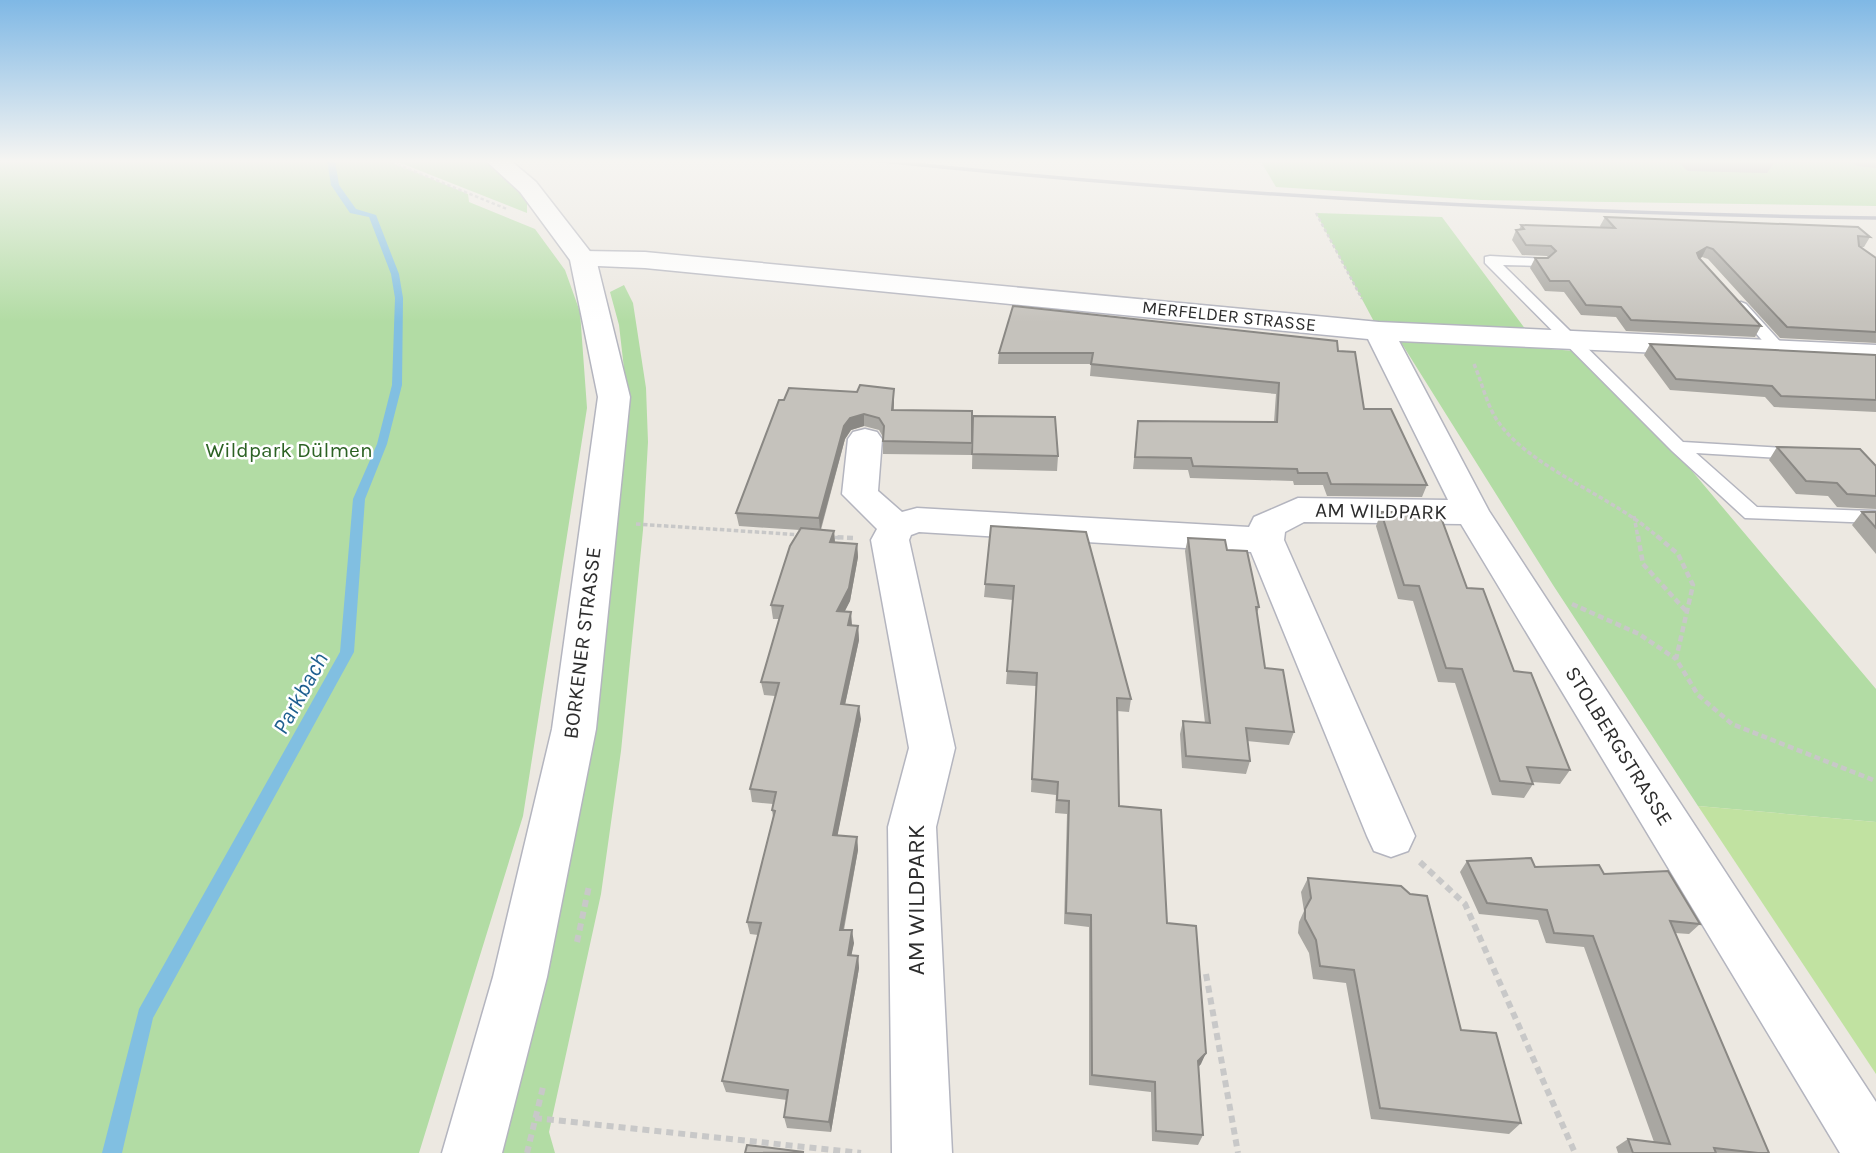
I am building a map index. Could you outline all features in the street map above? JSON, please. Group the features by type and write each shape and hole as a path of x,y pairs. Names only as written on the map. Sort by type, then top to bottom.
{"street":[{"name":"BORKENER STRASSE","path":"472,1153 520,977 556,820 573,729 596,524 614,397 583,259 554,216"},
{"name":"MERFELDER STRASSE","path":"583,259 672,263 1379,331 1876,354"},
{"name":"STOLBERGSTRASSE","path":"1379,331 1472,512 1874,1153"},
{"path":"865,439 860,494 893,534 917,520 1265,540 1391,836"},
{"name":"AM WILDPARK","path":"1265,540 1267,526 1298,510 1472,512"},
{"name":"AM WILDPARK","path":"893,534 932,748 912,827 922,1153"}],"lane":[{"path":"1542,262 1490,260 1678,447 1752,513 1873,517"},
{"path":"1727,293 1779,350"},
{"path":"1678,447 1795,453"}],"path":[{"path":"521,214 529,217 554,216"},
{"path":"1316,214 1379,331"},
{"path":"1454,335 1473,362 1498,422 1526,452 1634,515 1678,554 1693,585 1676,659"},
{"path":"1634,515 1643,564 1687,612"},
{"path":"596,524 807,535"},
{"path":"820,536 893,534"},
{"path":"1527,599 1579,605 1639,634 1676,659 1698,695 1732,724 1876,780"},
{"path":"1391,836 1465,904 1575,1153"},
{"path":"1206,974 1238,1153"},
{"path":"527,1153 535,1118 861,1153"}],"green space":[{"name":"Wildpark Dülmen","path":"0,214 498,214 535,229 565,270 580,312 587,408 523,816 419,1153 0,1153"},
{"path":"1316,214 1442,217 1526,330 1379,331"},
{"path":"624,285 633,303 646,388 648,442 643,530 621,751 601,894 549,1132 555,1153 502,1153 569,868 592,739 626,386 619,325 610,292"},
{"path":"1397,336 1574,351 1681,458 1876,689 1876,822 1698,806 1553,585"},
{"path":"1698,806 1876,822 1876,1074"}],"building":[{"path":"1605,217 1858,227 1870,237 1858,236 1859,246 1876,258 1876,332 1787,327 1713,249 1707,247 1697,253 1699,258 1761,326 1631,320 1621,307 1586,305 1569,281 1550,281 1535,258 1548,258 1556,251 1551,246 1526,245 1516,230 1524,229 1521,225 1615,228"},
{"path":"1013,306 1337,341 1338,351 1355,352 1364,409 1391,409 1427,485 1331,484 1327,473 1298,473 1297,469 1193,466 1191,458 1135,457 1138,421 1277,422 1279,383 1091,364 1093,353 999,353"},
{"path":"1650,344 1876,355 1876,400 1781,396 1772,386 1676,379"},
{"path":"860,385 894,389 892,410 972,411 972,443 883,441 884,426 879,418 864,414 850,418 844,426 819,518 736,513 779,400 784,400 789,388 857,392"},
{"path":"973,416 1055,417 1058,456 972,454"},
{"path":"1777,447 1860,449 1876,466 1876,496 1847,494 1837,483 1806,481"},
{"path":"1381,512 1439,512 1467,588 1483,589 1514,671 1531,673 1570,770 1527,767 1533,784 1500,781 1462,669 1446,668 1419,586 1404,585"},
{"path":"1862,512 1876,512 1876,528"},
{"path":"991,526 1086,532 1131,699 1117,698 1119,806 1161,810 1167,923 1196,926 1206,1053 1198,1061 1203,1135 1156,1131 1155,1082 1092,1075 1091,915 1066,913 1069,801 1057,800 1058,782 1032,779 1037,673 1007,671 1014,586 985,584"},
{"path":"801,528 834,531 830,542 857,544 849,588 837,611 851,612 848,625 858,626 841,704 859,706 833,835 857,837 840,930 852,930 848,955 858,956 829,1122 784,1117 788,1090 722,1081 761,923 747,922 775,811 772,810 776,792 750,789 779,683 761,682 783,606 771,605 790,546"},
{"path":"1188,538 1225,540 1227,550 1247,551 1259,607 1256,607 1265,668 1283,670 1294,732 1246,728 1250,761 1186,756 1183,721 1210,723"},
{"path":"1531,858 1535,867 1599,865 1604,874 1668,871 1700,924 1670,921 1769,1153 1714,1148 1716,1153 1633,1153 1628,1139 1670,1144 1593,936 1554,933 1547,910 1487,903 1467,861"},
{"path":"1308,878 1401,886 1410,894 1427,896 1461,1030 1496,1033 1521,1123 1380,1108 1354,970 1320,966 1316,940 1305,919 1305,909 1311,898"},
{"path":"747,1145 804,1152 745,1153"}],"waterway":[{"name":"Parkbach","path":"112,1153 145,1015 347,652 359,499 382,444 397,385 399,298 395,274 372,215 366,214"}],"railway":[{"path":"1681,214 1876,218"}]}
